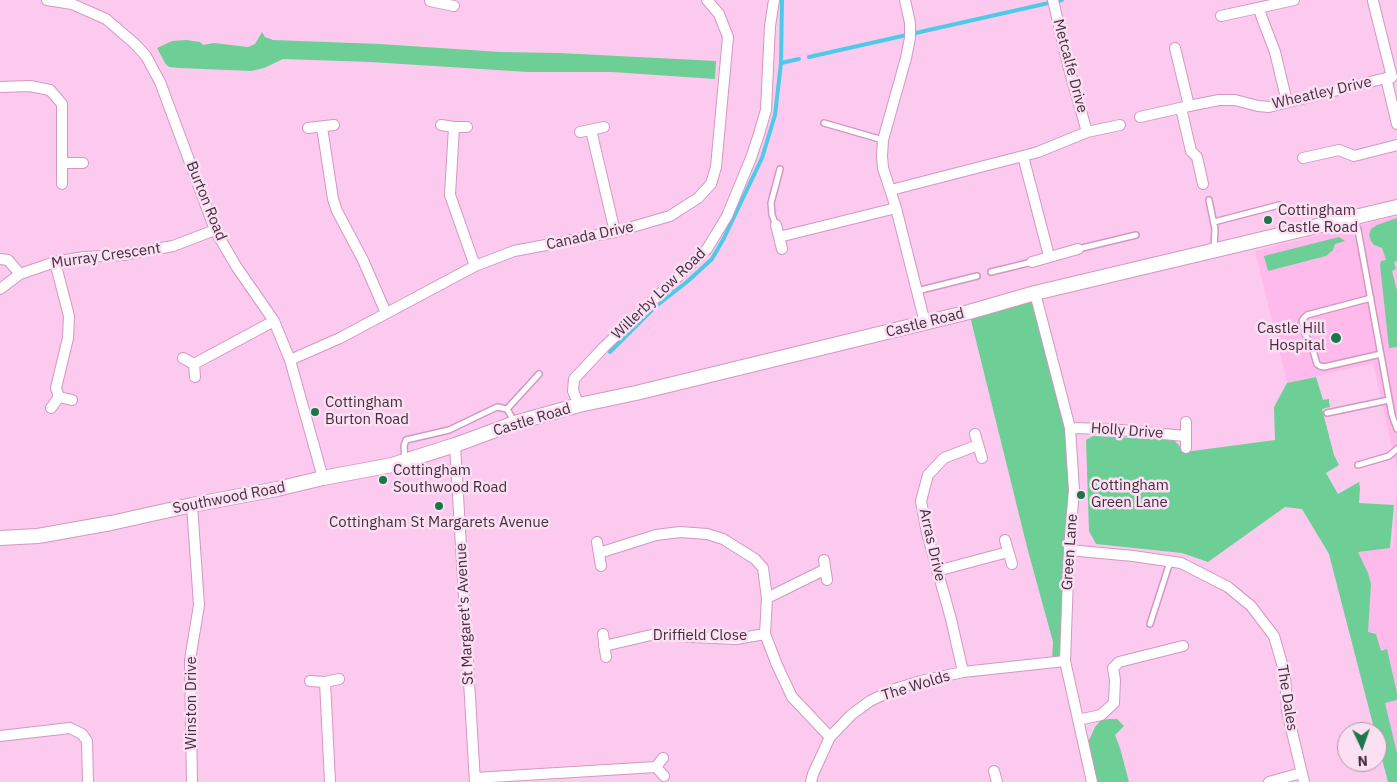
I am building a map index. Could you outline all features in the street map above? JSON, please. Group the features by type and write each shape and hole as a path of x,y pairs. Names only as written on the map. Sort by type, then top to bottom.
{"street":[{"name":"Burton Road","path":"47,0 72,4 106,19 146,56 160,82 215,230 236,266 274,321 290,360 323,478"},
{"name":"Canada Drive","path":"290,360 340,338 475,266 514,251 615,232 670,216 698,198 711,184 716,167 728,36 719,14 707,0"},
{"name":"Willerby Low Road","path":"579,405 573,391 574,380 604,346 706,249 726,216 754,150 766,110 770,26 774,0"},
{"path":"905,0 910,23 910,38 882,140 882,156 924,323"},
{"name":"Metcalfe Drive","path":"1053,0 1068,65 1087,132"},
{"path":"1221,16 1294,0"},
{"path":"430,1 443,1 454,6"},
{"path":"1373,1 1391,77"},
{"path":"1259,8 1275,52 1287,102"},
{"path":"1175,48 1191,151 1197,157 1203,184"},
{"name":"Wheatley Drive","path":"1140,117 1219,100 1235,100 1269,107 1391,77 1397,124"},
{"path":"0,87 30,86 50,90 62,104 62,184"},
{"path":"441,124 467,127"},
{"path":"308,128 334,125"},
{"path":"891,190 1023,156 1046,149 1087,132 1120,125"},
{"path":"322,126 333,199 337,211 363,260 386,314"},
{"path":"454,127 450,195 475,266"},
{"path":"580,132 604,127"},
{"path":"591,130 615,232"},
{"path":"1303,158 1339,150 1354,156 1397,145"},
{"path":"1023,156 1050,256"},
{"path":"63,162 83,163"},
{"name":"Castle Road","path":"454,446 516,423 579,405 636,393 969,312 1035,293 1397,207"},
{"path":"779,237 896,208"},
{"path":"776,225 782,249"},
{"name":"Murray Crescent","path":"0,289 20,274 55,262 84,257 123,255 173,246 215,230"},
{"path":"1032,262 1078,249"},
{"path":"0,259 8,260 20,274"},
{"path":"55,262 70,316 68,338 56,388 59,397"},
{"name":"Green Lane","path":"1035,293 1070,428 1074,490 1069,550 1065,661 1092,782"},
{"path":"194,364 274,321"},
{"path":"183,358 194,364"},
{"path":"194,364 196,377"},
{"path":"59,397 72,400"},
{"path":"51,408 59,397"},
{"name":"Holly Drive","path":"1186,422 1186,448"},
{"name":"Holly Drive","path":"1070,428 1110,428 1185,436"},
{"path":"975,434 982,458"},
{"name":"Arras Drive","path":"963,672 951,619 927,534 921,501 928,475 944,458 978,445"},
{"name":"Southwood Road","path":"0,538 38,536 111,524 192,504 277,489 392,465 454,446"},
{"name":"St Margaret's Avenue","path":"454,446 475,780"},
{"name":"Winston Drive","path":"192,504 199,605 190,660 192,782"},
{"path":"599,553 656,535 680,532 707,534 723,539 755,559 763,568 767,598 766,634 777,665 792,697 830,738"},
{"path":"1005,540 1012,564"},
{"path":"597,542 601,566"},
{"name":"The Dales","path":"1069,550 1181,563 1228,587 1252,606 1274,636 1286,674 1287,711 1303,777"},
{"path":"937,571 1008,552"},
{"path":"767,598 825,570"},
{"path":"603,634 606,657"},
{"name":"Driffield Close","path":"604,646 652,635 736,639 766,634"},
{"path":"1078,720 1101,715 1114,703 1115,680 1113,668 1119,662 1183,646"},
{"name":"The Wolds","path":"811,782 830,738 851,715 870,701 895,689 963,672 1065,661"},
{"path":"310,681 325,682 339,679"},
{"path":"325,682 330,782"},
{"path":"0,736 70,728 82,734 87,741 88,782"},
{"path":"475,780 656,767 663,758"},
{"path":"656,767 664,776"},
{"path":"1269,782 1303,777"}],"lane":[{"path":"824,123 882,140"},
{"path":"776,225 772,215 772,203 780,169"},
{"path":"1208,200 1214,222 1214,251"},
{"path":"1214,222 1279,205"},
{"path":"1354,218 1358,230 1392,416 1397,429"},
{"path":"1078,249 1136,235"},
{"path":"991,272 1032,262"},
{"path":"916,291 977,276"},
{"path":"1371,298 1307,315 1302,321 1317,364 1320,366 1324,367 1381,354"},
{"path":"507,409 539,374"},
{"path":"1327,412 1390,400"},
{"path":"405,461 404,446 406,440 449,430 497,408 507,409"},
{"path":"507,409 516,423"},
{"path":"1358,466 1389,456 1397,449"},
{"path":"1150,624 1170,562"}],"shaded area":[{"name":"Castle Hill Hospital","path":"1397,216 1397,469 1373,363 1287,383 1255,251"},
{"path":"1397,484 1397,782 1388,782 1385,772 1387,772 1387,722 1372,722 1329,554 1393,548"}],"green space":[{"path":"262,32 265,37 273,40 716,61 715,79 612,72 528,72 371,62 283,59 264,68 251,71 179,68 169,67 157,48 172,41 186,40 200,42 203,45 214,43 248,47 255,44"},
{"path":"1397,218 1397,261 1394,262 1396,269 1392,271 1397,291 1397,347 1389,348 1380,265 1381,261 1386,260 1382,248 1374,245 1369,235 1371,229 1377,225"},
{"path":"1339,237 1345,241 1335,244 1333,250 1326,256 1268,271 1264,256"},
{"path":"1035,293 1070,428 1074,490 1065,661 1052,662 1053,642 1027,547 969,312"},
{"path":"1316,377 1323,400 1329,399 1330,407 1322,409 1334,455 1339,465 1326,473 1338,494 1359,482 1359,503 1394,505 1390,548 1358,552 1371,584 1368,632 1376,634 1381,651 1387,649 1397,693 1397,700 1385,703 1397,753 1397,782 1388,782 1385,772 1387,772 1387,722 1372,722 1329,554 1302,509 1285,507 1208,562 1182,553 1096,544 1089,531 1086,440 1093,436 1174,440 1185,452 1275,440 1274,407 1287,383"},
{"path":"1117,719 1124,726 1115,735 1129,782 1092,782 1084,748 1101,720"}],"waterway":[{"path":"610,352 655,307 712,259 724,238 762,158 775,115 781,63 782,0"},
{"path":"809,57 1062,0"},
{"path":"781,63 799,59"}],"place":[{"name":"Cottingham Castle Road","path":"1268,220"},
{"name":"Castle Hill Hospital","path":"1336,338"},
{"name":"Cottingham Burton Road","path":"315,412"},
{"name":"Cottingham Southwood Road","path":"383,480"},
{"name":"Cottingham Green Lane","path":"1081,495"},
{"name":"Cottingham St Margarets Avenue","path":"439,506"}]}
